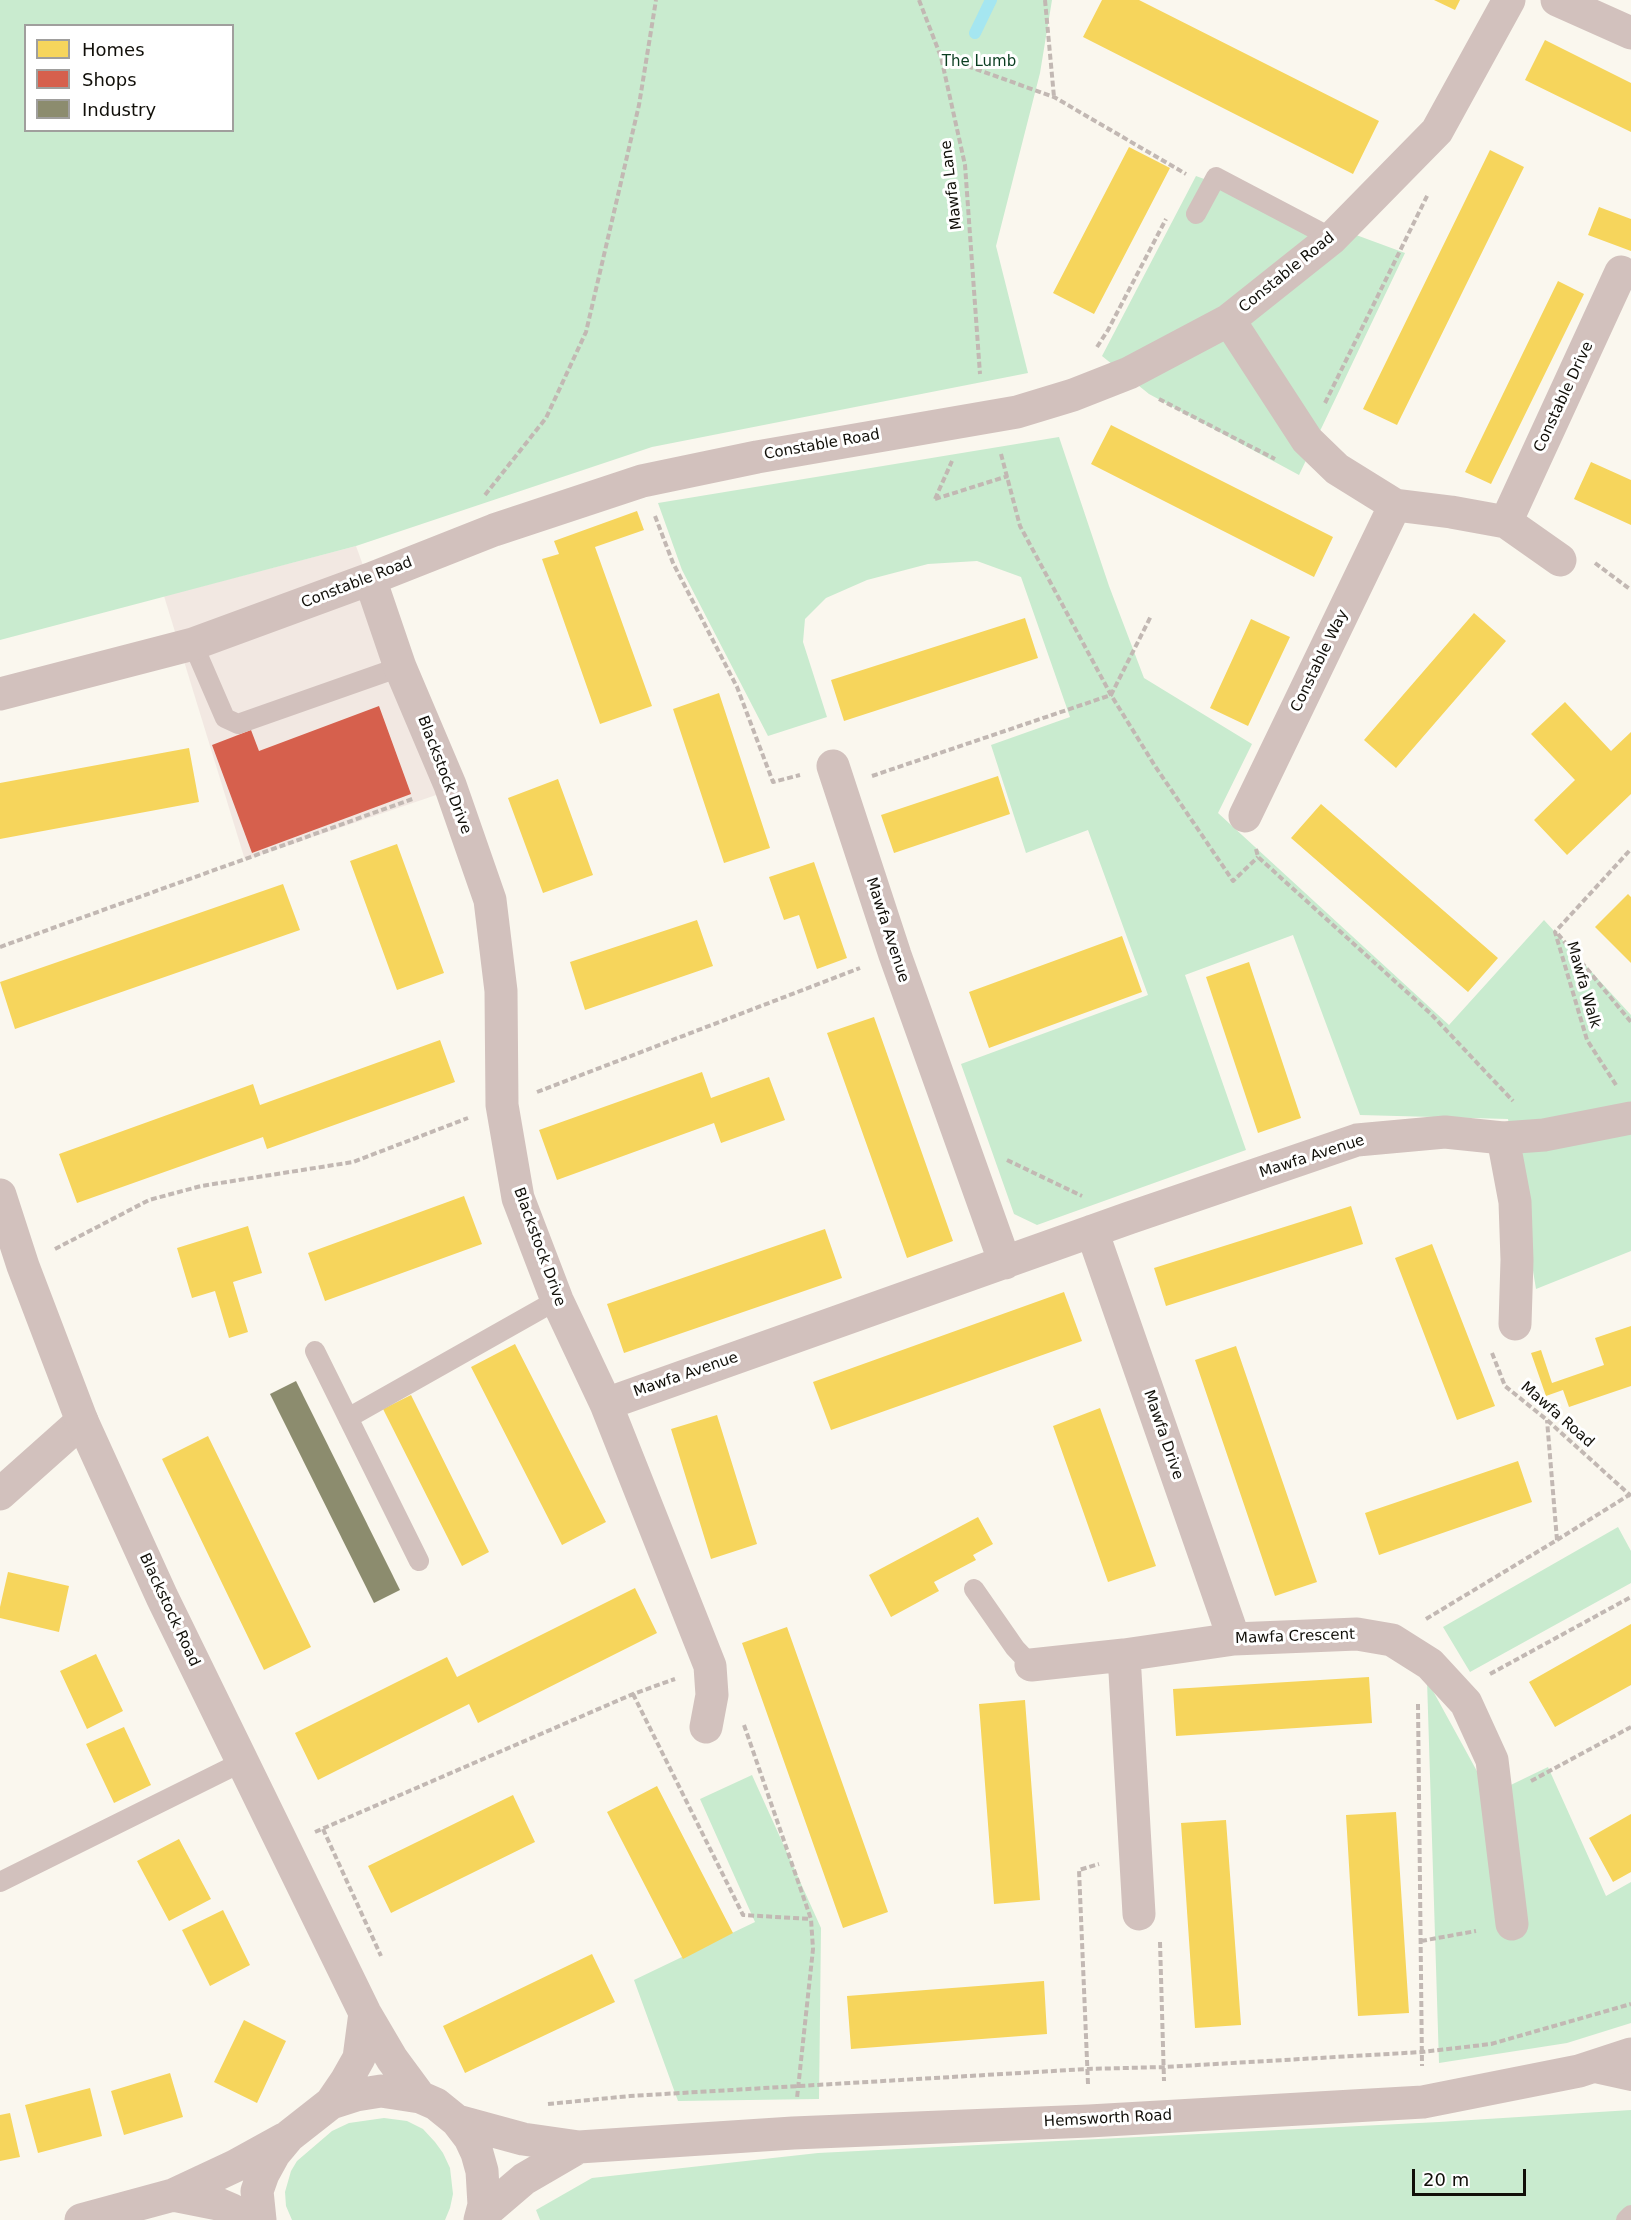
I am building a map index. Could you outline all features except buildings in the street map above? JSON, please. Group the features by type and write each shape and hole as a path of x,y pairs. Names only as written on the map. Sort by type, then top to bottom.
{"street":[{"name":"Constable Road","path":"0,694 193,644 370,579 494,530 642,481 757,457 1017,412 1118,378 1230,320 1332,238 1437,131 1509,0"},
{"path":"1557,0 1631,33"},
{"name":"Constable Drive","path":"1506,522 1621,272"},
{"path":"1230,320 1307,440 1337,470 1395,505 1506,522 1560,560"},
{"name":"Constable Way","path":"1245,816 1395,505"},
{"name":"Blackstock Drive","path":"370,579 400,667 450,785 490,900 501,991 502,1105 518,1198 556,1300 606,1404 710,1666 712,1695 706,1727"},
{"name":"Mawfa Avenue","path":"837,777 895,955 1005,1263"},
{"name":"Mawfa Avenue","path":"606,1404 1092,1231 1357,1140 1445,1132 1503,1138 1544,1135 1631,1118"},
{"path":"1503,1138 1515,1202 1517,1260 1515,1324"},
{"name":"Blackstock Road","path":"0,1195 23,1266 82,1421 162,1597 365,2013 392,2059 420,2097"},
{"name":"Mawfa Drive","path":"1092,1231 1234,1639"},
{"path":"0,1494 82,1421"},
{"name":"Mawfa Crescent","path":"1031,1665 1124,1655 1234,1639 1357,1634 1405,1648"},
{"path":"1405,1648 1430,1664 1466,1703 1492,1760 1512,1924"},
{"path":"1124,1655 1138,1914"},
{"path":"81,2220 173,2195 235,2166 289,2136 331,2103 346,2081 359,2058 365,2013"},
{"name":"Hemsworth Road","path":"457,2121 523,2139 579,2147 793,2133 1089,2121 1423,2102 1582,2070 1631,2054"},
{"path":"331,2103 356,2095 381,2091 420,2097 436,2104 457,2121 470,2138 477,2153 484,2190 481,2217"},
{"path":"260,2220 256,2191 274,2154 289,2136"},
{"name":"Hemsworth Road","path":"481,2217 524,2179 579,2147"},
{"path":"173,2195 218,2204 232,2210 245,2220"}],"lane":[{"path":"1196,214 1216,177 1332,238"},
{"path":"193,644 225,718 238,724 400,667"},
{"path":"348,1418 556,1300"},
{"path":"315,1351 419,1561"},
{"path":"974,1589 1015,1648 1031,1665"},
{"path":"0,1882 242,1762"},
{"path":"1582,2070 1631,2081"},
{"path":"1626,2220 1631,2215"}],"path":[{"path":"494,530 485,494 546,418 586,332 639,105 656,0"},
{"name":"Mawfa Lane","path":"919,0 941,57 965,165 980,374"},
{"path":"1045,0 1054,97"},
{"path":"941,57 1054,97 1210,188"},
{"path":"1118,378 1294,469 1432,187"},
{"path":"1096,348 1108,330 1169,214"},
{"path":"1001,454 1020,526 1111,695 1155,766 1233,881 1258,857"},
{"path":"935,498 1008,476"},
{"path":"642,481 673,562 737,687 773,782 837,777 1111,695 1151,616"},
{"path":"0,947 450,785"},
{"path":"1245,816 1258,857 1430,1013 1544,1135"},
{"name":"Mawfa Walk","path":"1618,1089 1587,1040 1555,932 1631,849"},
{"path":"1555,932 1631,1022"},
{"path":"23,1266 149,1200 201,1186 353,1162 895,955"},
{"path":"961,1138 1129,1218"},
{"name":"Mawfa Road","path":"1515,1324 1485,1333 1504,1386 1547,1420 1630,1495"},
{"path":"1547,1420 1557,1540"},
{"path":"1423,2102 1421,1941 1405,1648 1557,1540 1630,1495"},
{"path":"1456,1692 1631,1596"},
{"path":"284,1845 633,1694 710,1666"},
{"path":"633,1694 743,1915 811,1919"},
{"path":"742,1721 811,1919 813,1949 793,2133"},
{"path":"1497,1799 1631,1727"},
{"path":"323,1829 382,1959"},
{"path":"1089,2121 1079,1870 1136,1854"},
{"path":"1138,1914 1160,1935 1165,2115"},
{"path":"1421,1941 1512,1924"},
{"path":"542,2104 630,2096 1422,2052 1491,2044 1631,2004"}],"shaded area":[{"path":"356,546 445,792 245,860 164,596"}],"green space":[{"name":"The Lumb","path":"0,0 1052,0 1040,73 996,246 1028,373 652,447 356,546 0,640"},
{"path":"1196,176 1405,253 1299,475 1149,394 1102,356"},
{"path":"1059,437 1109,586 1144,678 1252,744 1218,813 1449,1025 1544,920 1631,1015 1631,1251 1536,1289 1508,1119 1360,1115 1293,935 1185,975 1246,1150 1037,1225 1014,1214 961,1064 1148,995 1088,830 1026,853 991,745 1070,717 1021,577 977,561 928,564 867,580 826,598 805,619 803,642 827,717 768,736 682,570 658,503"},
{"path":"1618,1527 1631,1551 1631,1583 1470,1672 1443,1627"},
{"path":"1427,1680 1490,1795 1548,1767 1606,1896 1631,1882 1631,2023 1567,2043 1439,2063"},
{"path":"752,1775 821,1928 819,2099 678,2101 634,1980 755,1922 700,1799"},
{"path":"1631,2110 1631,2220 540,2220 536,2210 592,2178 818,2153 1439,2122"},
{"path":"384,2118 407,2121 423,2129 443,2153 450,2168 453,2194 445,2220 292,2220 286,2206 285,2192 291,2171 297,2161 332,2131 349,2123"}],"waterway":[{"path":"975,33 991,0"}]}
